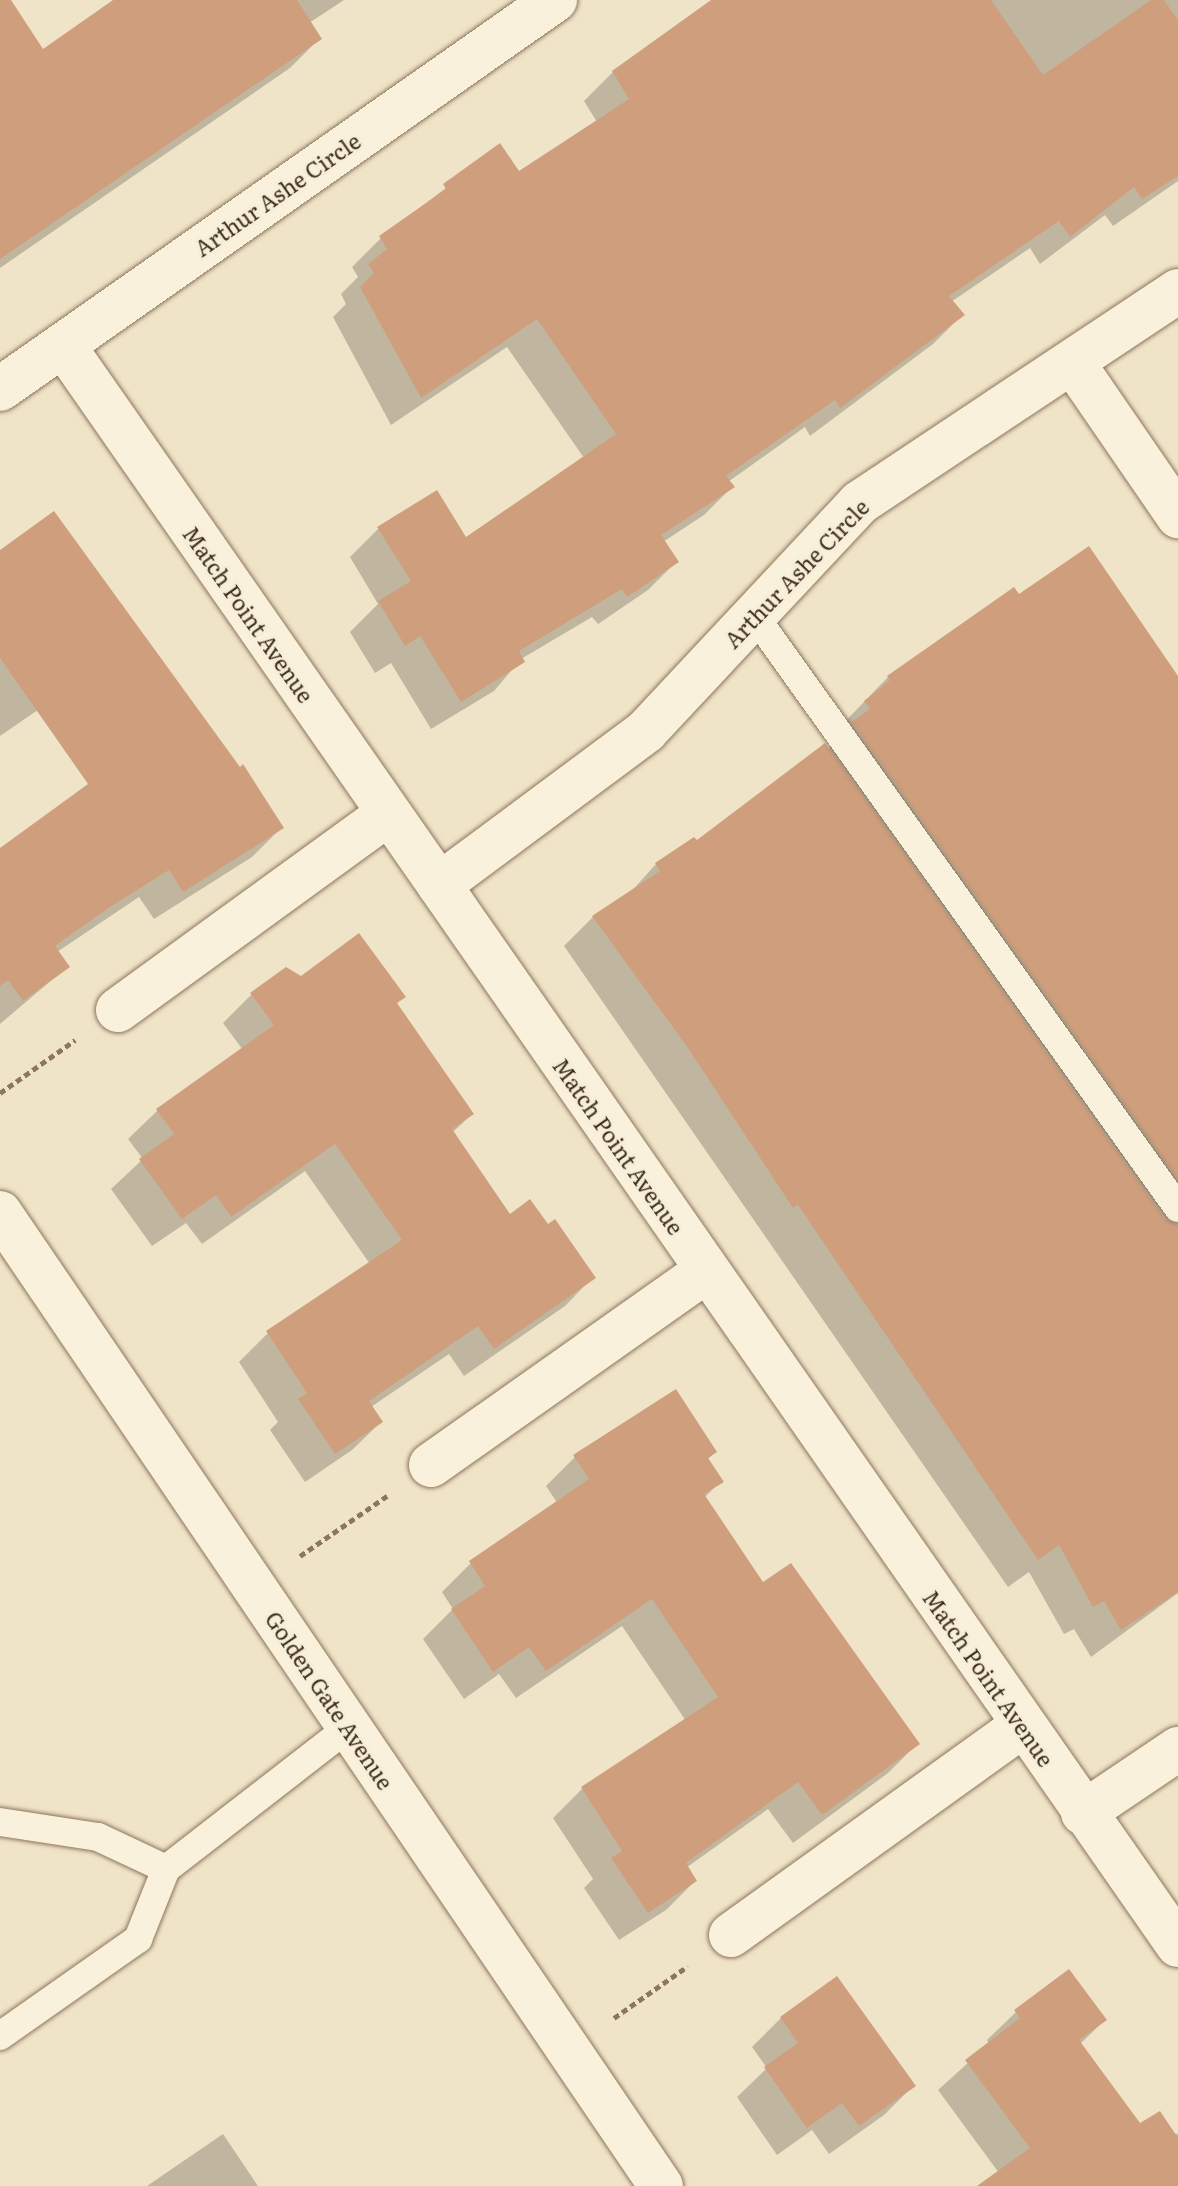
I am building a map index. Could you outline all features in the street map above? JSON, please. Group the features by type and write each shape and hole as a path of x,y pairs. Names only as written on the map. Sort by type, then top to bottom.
{"street":[{"name":"Arthur Ashe Circle","path":"0,389 555,0"},
{"name":"Arthur Ashe Circle","path":"439,885 646,731 859,503 1178,291"},
{"name":"Match Point Avenue","path":"63,345 1022,1726 1178,1945"},
{"path":"1073,363 1178,516"},
{"path":"118,1010 388,814"},
{"name":"Golden Gate Avenue","path":"0,1213 661,2186"},
{"path":"431,1465 706,1271"},
{"path":"731,1935 1022,1726"},
{"path":"1083,1813 1178,1749"}],"lane":[{"path":"754,615 1178,1208"},
{"path":"0,2036 138,1939 166,1869 349,1727"},
{"path":"0,1822 98,1837 166,1869"}],"path":[{"path":"0,1093 118,1010"},
{"path":"255,1588 431,1465"},
{"path":"569,2050 731,1935"}],"building":[{"path":"0,0 11,0 43,49 113,0 297,0 322,39 0,259"},
{"path":"711,0 991,0 1043,75 1151,0 1164,0 1178,20 1178,176 1142,199 1134,187 1070,237 1059,221 949,296 965,315 840,408 835,400 726,476 735,487 661,535 679,562 627,597 622,589 519,651 525,662 461,702 420,636 405,646 378,601 411,581 377,527 437,490 466,537 616,434 537,319 421,398 360,287 374,273 368,264 387,249 379,236 446,189 443,184 500,143 519,171 629,99 612,71"},
{"path":"54,511 240,767 243,764 284,828 183,892 169,870 110,907 55,946 70,967 23,1001 8,980 0,986 0,848 88,784 0,658 0,550"},
{"path":"1089,546 1178,676 1178,1179 852,722 870,709 864,701 890,680 887,676 1014,587 1019,594"},
{"path":"825,743 1164,1218 1178,1225 1178,1592 1121,1630 1104,1601 1093,1607 1059,1545 1038,1560 798,1205 793,1208 688,1048 592,916 660,871 655,863 694,837 697,840"},
{"path":"359,933 406,997 397,1003 474,1114 452,1129 510,1214 530,1199 548,1224 555,1219 596,1278 494,1349 478,1326 369,1401 383,1422 335,1454 298,1399 307,1393 266,1331 402,1240 335,1144 231,1217 216,1195 182,1219 139,1159 174,1134 156,1109 274,1025 250,993 286,967 301,976"},
{"path":"676,1389 717,1452 708,1458 724,1482 704,1494 763,1582 791,1563 920,1744 822,1815 798,1782 686,1863 697,1881 648,1913 611,1858 622,1851 581,1787 718,1697 652,1599 546,1671 529,1647 493,1672 451,1609 485,1586 469,1561 589,1479 573,1455"},
{"path":"1069,1969 1107,2020 1079,2040 1140,2123 1160,2111 1178,2138 1178,2186 977,2186 1030,2148 965,2060 1020,2018 1014,2010"},
{"path":"837,1976 916,2086 859,2126 842,2103 807,2128 764,2067 798,2043 780,2017"}]}
